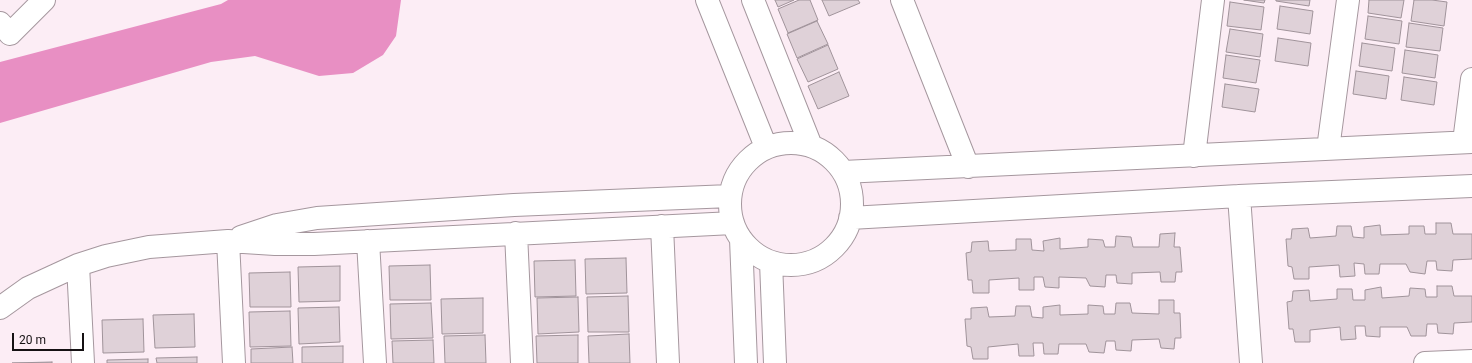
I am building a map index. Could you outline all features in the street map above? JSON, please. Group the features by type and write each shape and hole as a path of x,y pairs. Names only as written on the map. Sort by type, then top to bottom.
{"street":[{"path":"0,23 10,34 44,0"},
{"path":"707,0 766,147"},
{"path":"753,0 811,146"},
{"path":"902,0 968,167"},
{"path":"1194,156 1213,0"},
{"path":"1328,149 1348,0"},
{"path":"843,172 1468,142 1472,79"},
{"path":"786,142 805,144 823,151 839,165 850,184 853,205 849,226 838,244 822,257 802,265 782,265 771,262 761,258 746,246 737,231 729,211 730,191 737,173 750,157 766,147 786,142"},
{"path":"850,218 1239,196 1472,186"},
{"path":"228,241 277,226 317,218 514,205 730,196"},
{"path":"1239,196 1251,363"},
{"path":"0,308 28,288 78,265 106,256 149,247 228,241 307,244 662,226 737,231"},
{"path":"662,226 668,363"},
{"path":"737,231 746,363"},
{"path":"516,233 522,363"},
{"path":"228,241 234,363"},
{"path":"368,241 375,363"},
{"path":"771,262 775,363"},
{"path":"78,265 83,363"},
{"path":"1425,363 1472,360"}],"shaded area":[{"path":"228,0 401,0 396,36 383,55 353,73 319,76 255,56 211,62 0,123 0,62 221,4"}],"building":[{"path":"775,0 794,0 778,7"},
{"path":"799,0 810,0 818,20 788,33 778,9"},
{"path":"822,0 858,0 860,3 829,16"},
{"path":"1244,0 1265,0 1264,3"},
{"path":"1276,0 1310,0 1309,6"},
{"path":"1369,0 1404,0 1401,18 1368,13"},
{"path":"1414,0 1447,2 1444,26 1411,21"},
{"path":"1230,2 1264,7 1261,30 1227,26"},
{"path":"1280,6 1313,11 1310,34 1277,29"},
{"path":"1368,16 1402,21 1399,44 1365,39"},
{"path":"817,21 828,44 797,58 787,34"},
{"path":"1409,23 1443,28 1440,51 1406,47"},
{"path":"1230,29 1263,34 1260,57 1226,52"},
{"path":"1278,38 1311,43 1308,66 1275,61"},
{"path":"1362,43 1395,48 1392,71 1359,66"},
{"path":"828,45 838,69 808,82 797,59"},
{"path":"1405,50 1438,55 1435,78 1402,73"},
{"path":"1226,55 1260,60 1256,83 1223,78"},
{"path":"1356,71 1389,76 1386,99 1353,94"},
{"path":"839,72 849,96 818,109 808,86"},
{"path":"1404,77 1437,82 1434,105 1401,100"},
{"path":"1225,84 1259,89 1255,112 1222,107"},
{"path":"1436,223 1451,223 1453,234 1472,234 1472,259 1453,260 1452,271 1437,270 1436,261 1427,261 1425,274 1410,272 1406,264 1380,264 1379,274 1365,274 1364,264 1354,263 1355,276 1340,277 1339,265 1309,267 1309,279 1294,279 1292,267 1288,266 1286,239 1291,239 1292,229 1308,228 1310,238 1336,236 1337,226 1351,226 1353,237 1364,238 1364,227 1380,225 1381,235 1409,234 1409,226 1424,226 1425,234 1436,234"},
{"path":"1175,233 1174,247 1180,247 1182,272 1176,272 1175,282 1161,282 1160,272 1132,273 1132,284 1117,283 1116,275 1106,275 1105,287 1090,286 1086,278 1059,277 1059,288 1045,287 1043,277 1034,277 1034,290 1019,290 1019,278 989,280 989,293 973,293 972,280 968,280 966,253 971,252 972,242 988,241 989,251 1016,250 1016,239 1031,239 1032,250 1044,251 1043,241 1060,238 1060,249 1088,247 1088,239 1103,240 1105,247 1115,247 1116,236 1131,237 1133,247 1159,247 1160,234"},
{"path":"626,258 627,293 586,294 585,259"},
{"path":"575,260 576,296 535,297 534,261"},
{"path":"430,265 431,300 390,300 389,266"},
{"path":"340,266 340,301 299,302 298,267"},
{"path":"290,272 291,307 250,307 249,273"},
{"path":"1437,286 1452,286 1454,296 1472,296 1472,322 1454,323 1453,334 1438,333 1437,324 1427,324 1426,336 1411,336 1407,327 1380,327 1380,337 1366,336 1365,326 1355,326 1356,339 1341,340 1340,327 1310,330 1310,342 1295,342 1293,329 1289,329 1287,302 1292,301 1293,291 1309,290 1310,301 1337,299 1337,289 1352,289 1353,300 1365,300 1365,290 1381,287 1382,298 1409,296 1410,288 1425,289 1426,297 1437,297"},
{"path":"628,296 629,332 588,332 587,297"},
{"path":"578,297 579,332 538,334 537,298"},
{"path":"483,298 483,333 442,334 441,299"},
{"path":"1159,300 1174,300 1174,313 1180,313 1181,338 1175,338 1174,349 1161,348 1159,339 1132,340 1131,351 1116,350 1115,341 1106,341 1104,353 1089,352 1086,344 1059,344 1058,354 1044,354 1043,343 1033,343 1034,356 1019,356 1018,344 988,347 988,359 973,359 971,347 967,346 965,319 971,319 971,308 987,307 989,317 1015,316 1016,306 1030,306 1032,317 1043,318 1043,307 1060,305 1060,315 1088,314 1088,305 1103,306 1104,314 1115,314 1116,303 1130,303 1132,313 1159,314"},
{"path":"431,303 433,338 391,339 390,304"},
{"path":"339,307 340,342 299,344 298,308"},
{"path":"290,311 291,346 250,347 249,312"},
{"path":"194,314 195,347 155,348 153,315"},
{"path":"143,319 144,352 103,353 102,320"},
{"path":"629,334 630,363 589,363 588,336"},
{"path":"485,335 486,363 445,363 444,336"},
{"path":"578,335 578,363 537,363 536,336"},
{"path":"433,340 434,363 393,363 392,341"},
{"path":"343,346 343,363 302,363 302,347"},
{"path":"292,347 293,363 251,363 251,349"},
{"path":"197,357 197,363 157,363 156,358"},
{"path":"148,359 148,363 107,363 107,360"},
{"path":"52,362 52,363 12,363"}]}
